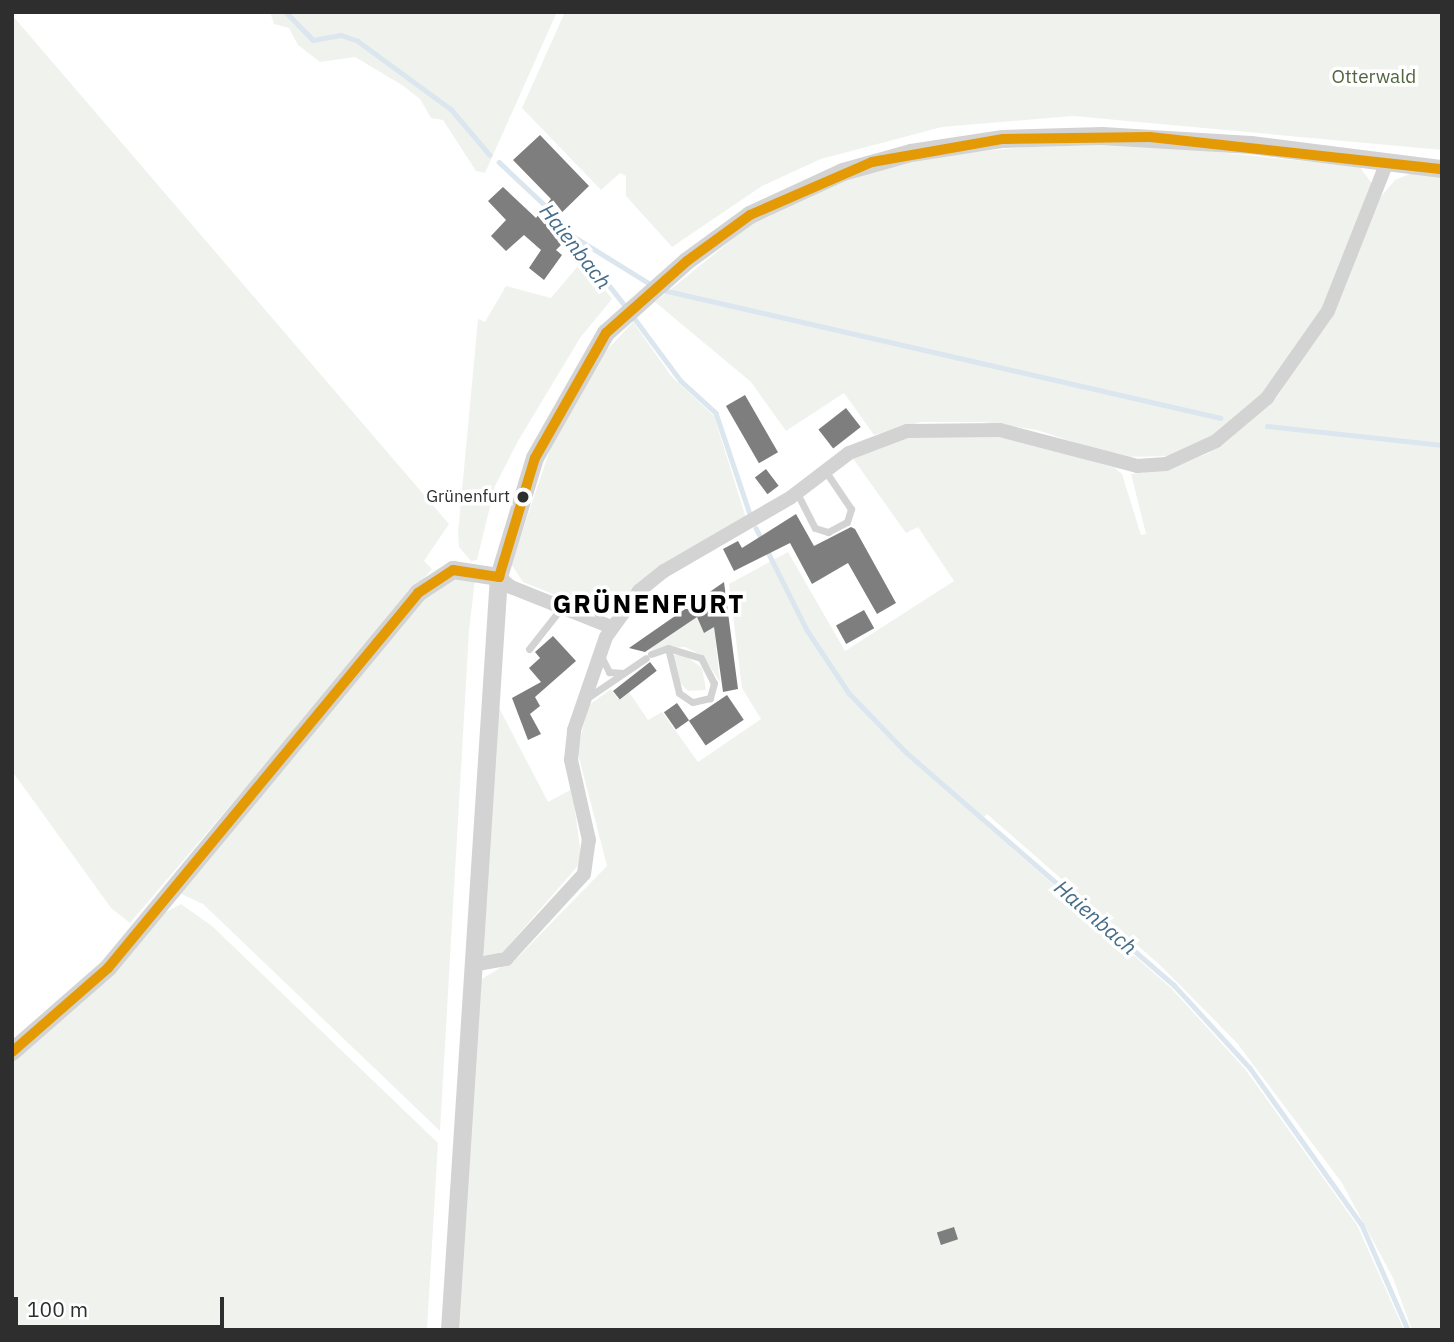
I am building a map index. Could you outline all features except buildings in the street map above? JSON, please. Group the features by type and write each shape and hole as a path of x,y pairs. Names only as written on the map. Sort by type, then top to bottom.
{"street":[{"path":"450,1330 499,577 535,458 575,382 622,317 661,283 750,215 804,188 872,162 956,145 1126,136 1442,169"},
{"path":"472,965 506,959 584,874 587,829 571,760 581,702 611,627 626,604 664,571 797,493 826,471 884,437 934,427 1021,433 1126,465 1166,464 1199,451 1253,414 1302,353 1328,311 1387,162"},
{"path":"12,1052 108,968 418,593 453,570 499,577 511,587 611,627"}],"lane":[{"path":"797,493 815,528 828,531 847,522 851,509 826,471"},
{"path":"529,649 563,607"},
{"path":"581,702 648,656 668,648 701,658 715,683 710,698 692,702 679,693 668,648"},
{"path":"601,649 609,672 623,673"}],"green space":[{"path":"270,12 557,12 485,173 476,171 443,120 431,118 420,99 402,85 355,57 320,62 298,45 289,28 274,24"},
{"name":"Otterwald","path":"565,12 1442,12 1442,150 1073,116 942,127 821,159 762,186 672,247 626,196 626,176 620,173 601,190 522,108"},
{"path":"12,15 449,524 424,561 432,569 130,923 111,908 12,771"},
{"path":"1141,144 1360,167 1372,184 1320,314 1257,403 1218,434 1174,456 1118,457 1037,430 983,422 921,422 874,435 844,393 786,431 751,382 655,302 755,221 839,181 933,156 1025,147"},
{"path":"1412,173 1442,176 1442,1330 1412,1330 1393,1278 1342,1183 1237,1043 1160,965 987,814 981,821 1171,988 1245,1069 1357,1225 1404,1330 457,1330 480,980 518,957 607,866 577,750 589,705 611,689 618,699 629,692 648,720 662,712 698,762 761,719 742,688 729,584 788,552 845,651 954,581 918,527 906,533 852,457 921,433 1007,436 1115,468 1122,474 1141,535 1146,534 1131,474 1170,469 1209,453 1277,397 1336,308 1379,199 1395,180"},
{"path":"583,260 612,299 580,338 518,441 495,486 477,560 471,561 459,547 458,533 478,319 485,322 506,286 551,298"},
{"path":"633,322 672,377 714,416 746,518 647,577 616,607 598,612 523,582 511,564 556,432 605,352"},
{"path":"475,579 469,631 440,1131 203,904 179,893 414,605 450,580"},
{"path":"697,617 704,632 714,627 720,682 703,656 685,647 648,650"},
{"path":"683,654 702,668 706,690 688,691 679,682 673,655"},
{"path":"495,700 548,802 572,789 582,861 504,951 489,958 483,954"},
{"path":"181,904 212,926 438,1143 427,1330 12,1330 12,1062 99,987 166,912"}],"waterway":[{"name":"Haienbach","path":"286,12 313,40 341,35 358,41 451,109 490,155"},
{"name":"Haienbach","path":"499,162 549,209"},
{"name":"Haienbach","path":"554,215 627,308"},
{"path":"568,233 652,285"},
{"path":"663,290 1221,418"},
{"name":"Haienbach","path":"632,315 681,381 716,413 750,514"},
{"path":"1267,426 1442,445"},
{"name":"Haienbach","path":"756,528 762,540"},
{"name":"Haienbach","path":"766,548 807,630 849,693 907,753 1174,985 1250,1068 1362,1225 1408,1330"}],"transit line":[{"path":"12,1052 108,968 418,593 453,570 499,577 535,458 606,333 687,261 750,215 872,162 1003,139 1150,137 1442,169"}],"place":[{"name":"Grünenfurt","path":"523,497"}],"district":[{"name":"GRÜNENFURT","path":"649,604"}]}
